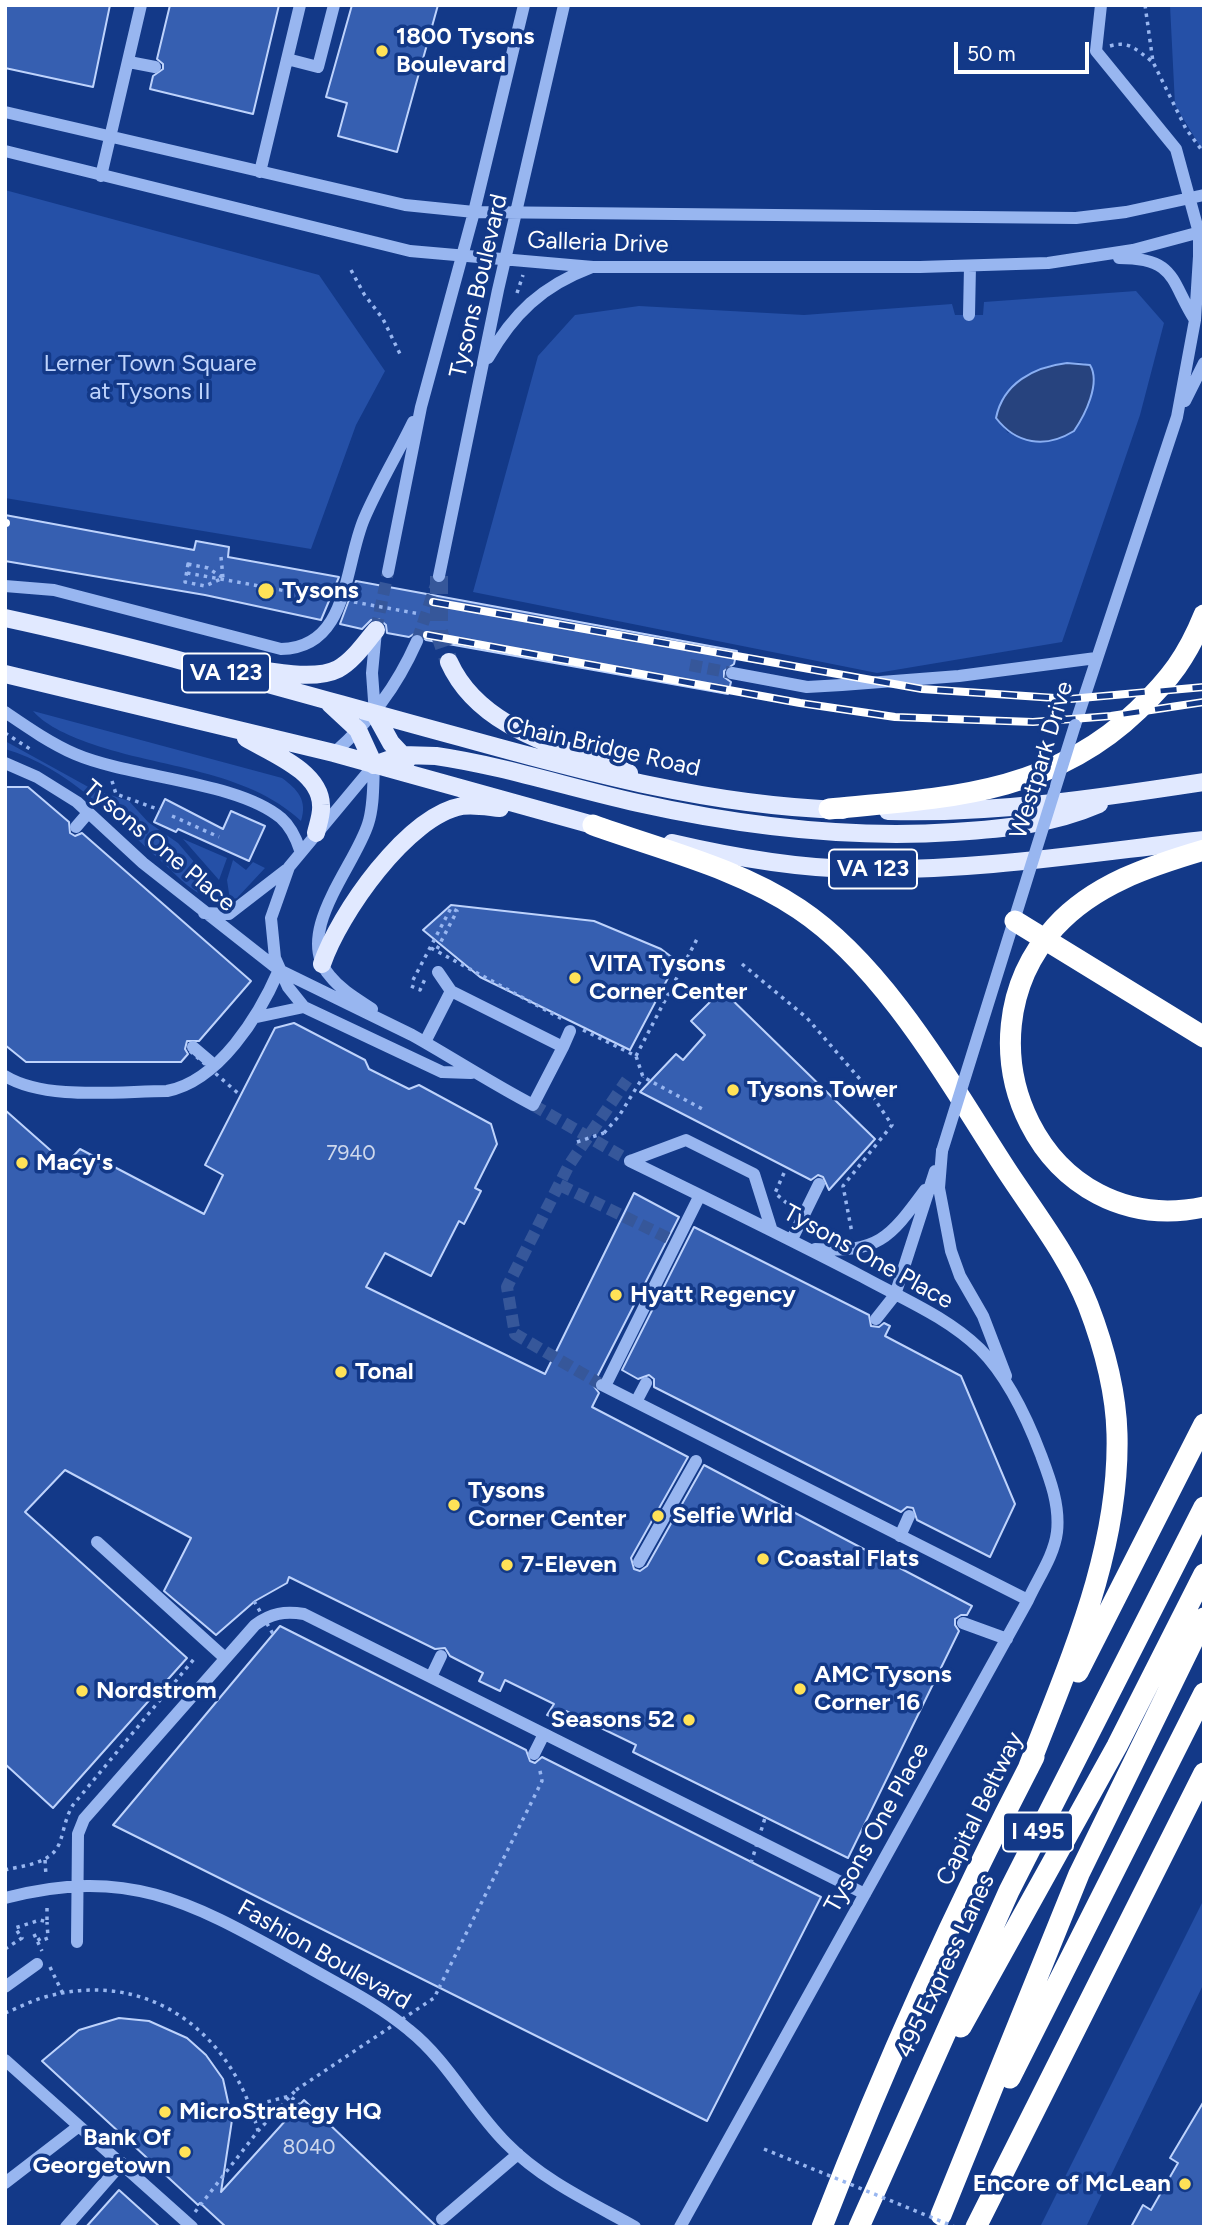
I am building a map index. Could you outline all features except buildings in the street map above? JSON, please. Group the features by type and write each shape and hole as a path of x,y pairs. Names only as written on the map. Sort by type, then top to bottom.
{"highway":[{"path":"829,809 941,798 1007,786 1036,777 1078,757 1118,730 1163,687 1184,659 1204,615"},
{"path":"593,825 747,880 799,909 831,934 865,968 921,1040 1063,1256 1088,1305 1105,1359 1117,1433 1110,1515 1096,1586 1028,1769"},
{"path":"1204,850 1126,876 1075,909 1055,927 1039,948 1023,982 1009,1048 1013,1081 1021,1108 1037,1140 1066,1172 1101,1196 1127,1205 1162,1211 1204,1207"},
{"path":"1015,921 1204,1037"},
{"name":"Capital Beltway","path":"822,2227 860,2129 944,1943 1028,1769 1204,1424"},
{"name":"495 Express Lanes","path":"859,2227 1009,1891 1204,1507"},
{"path":"886,2163 1117,1746 1204,1574"},
{"path":"944,2223 1079,1874 1204,1618"},
{"path":"944,2223 1204,1693"},
{"path":"978,2227 1004,2168 1204,1773"},
{"path":"811,2227 860,2129"}],"main road":[{"name":"Chain Bridge Road","path":"5,618 129,645 601,776 674,791 829,809 981,810 1117,796 1204,782"},
{"path":"129,645 246,667 313,676 338,669 356,654 376,630"},
{"path":"449,662 471,698 507,725 674,791"},
{"name":"VA 123","path":"5,674 334,753 593,825 741,859 855,869 1014,863 1204,840"},
{"path":"324,700 359,731 374,765 402,755 468,761 638,803 779,827 859,834 1001,829 1068,817 1117,796"},
{"path":"375,715 391,743 415,769 436,783"},
{"path":"232,728 299,768 315,787 322,804 316,833"},
{"path":"322,964 331,940 370,882 410,836 438,815 463,806 547,813"}],"street":[{"path":"101,176 142,5"},
{"path":"260,172 300,5"},
{"path":"287,59 318,67 334,5"},
{"name":"Tysons Boulevard","path":"388,572 421,407 474,212 524,5"},
{"name":"Tysons Boulevard","path":"439,576 505,260 564,5"},
{"path":"1096,51 1101,5"},
{"name":"Westpark Drive","path":"876,1319 895,1294 1096,658 1177,417 1195,320 1201,232 1177,149 1096,51"},
{"path":"129,62 155,67"},
{"name":"Galleria Drive","path":"5,112 405,205 474,212 1076,218 1190,199"},
{"name":"Galleria Drive","path":"5,151 410,251 462,258 593,267 970,266 1087,258 1201,232"},
{"path":"1190,199 1204,195"},
{"path":"1087,258 1130,258 1161,266 1178,283 1185,304 1195,320"},
{"path":"969,315 970,266"},
{"path":"481,370 508,326 527,304 551,286 593,267"},
{"path":"1177,417 1204,363"},
{"path":"5,586 54,590 281,649 301,649 314,642 325,630 344,590 363,521 421,407"},
{"path":"375,715 372,673 376,630"},
{"path":"334,753 375,715 405,668 417,641"},
{"path":"732,673 807,687 959,676 1096,658"},
{"path":"5,712 75,754 140,774 223,792 263,807 281,818 300,850"},
{"name":"Tysons One Place","path":"5,763 37,776 88,813 204,913 279,970 412,1035 471,1073 533,1105 563,1047"},
{"path":"5,1076 18,1083 50,1091 167,1091 196,1081 257,1017 279,970 271,944 271,918 289,867 300,850 374,765"},
{"path":"374,765 369,822 330,898 319,926 317,947 328,975 345,991 412,1035"},
{"path":"76,827 88,813"},
{"path":"204,913 229,914 289,867"},
{"name":"Tysons One Place","path":"279,970 304,1007 442,1072 471,1073"},
{"path":"438,972 451,991 563,1047 574,1028"},
{"path":"425,1042 451,991"},
{"path":"257,1017 304,1007"},
{"path":"192,1049 213,1065"},
{"name":"Tysons One Place","path":"680,2227 1007,1639 1048,1561 1057,1533 1057,1506 1035,1441 1011,1390 982,1352 961,1333 895,1294 771,1228 630,1161 686,1140 754,1174 771,1228"},
{"path":"942,1151 939,1188 951,1251 960,1276 984,1316 1011,1390"},
{"path":"809,1249 852,1252 878,1243 908,1214 932,1182"},
{"path":"792,1239 819,1184"},
{"path":"700,1195 604,1386 1028,1600"},
{"path":"636,1402 646,1382"},
{"path":"639,1562 696,1461"},
{"path":"900,1536 909,1516"},
{"path":"97,1542 225,1658"},
{"path":"77,1942 78,1834 84,1819 255,1625 275,1614 290,1612 304,1614 865,1894"},
{"path":"963,1623 1007,1639"},
{"path":"431,1677 441,1656"},
{"path":"535,1755 544,1734"},
{"name":"Fashion Boulevard","path":"5,1898 78,1884 139,1890 202,1910 377,2007 411,2031 435,2055 518,2154 544,2175 635,2227"},
{"path":"5,1987 37,1964"},
{"path":"5,2060 190,2224"},
{"path":"5,2183 79,2126"},
{"path":"442,2219 518,2154"},
{"path":"65,2227 122,2163"}],"path":[{"path":"1144,5 1153,62 1186,129 1204,153"},
{"path":"1096,51 1122,42 1132,45 1153,62"},
{"path":"351,270 364,294 383,319 401,356"},
{"path":"517,293 523,275"},
{"path":"221,557 223,578"},
{"path":"188,564 208,568 223,578 205,586 185,582 188,564"},
{"path":"187,573 330,598"},
{"path":"344,601 420,614"},
{"path":"172,816 219,837"},
{"path":"414,980 451,908 457,911 437,951"},
{"path":"697,939 636,1056 643,1077 706,1111"},
{"path":"431,948 574,1028 636,1056"},
{"path":"743,964 807,1018 865,1085 892,1125 843,1186 853,1238"},
{"path":"192,1049 240,1095"},
{"path":"577,1142 604,1133 623,1111 643,1077"},
{"path":"784,1173 775,1193 790,1206"},
{"path":"254,1601 273,1634"},
{"path":"5,1870 45,1859 59,1846 65,1818 72,1805 194,1659"},
{"path":"190,2224 258,2131 296,2090 433,1998 542,1781 535,1755 556,1716"},
{"path":"751,1863 765,1818"},
{"path":"34,1934 40,1941 48,1938 47,1922"},
{"path":"5,1950 16,1942"},
{"path":"5,2013 44,1997 99,1991 162,2005 206,2034 233,2067 258,2131"},
{"path":"250,2106 290,2096"},
{"path":"290,2096 300,2105"},
{"path":"764,2149 944,2223"}],"green space":[{"path":"1170,5 1204,5 1204,153 1175,105"},
{"name":"Lerner Town Square at Tysons II","path":"5,190 319,275 385,371 356,425 311,549 5,498"},
{"path":"1136,291 1164,323 1140,415 1062,642 877,673 473,592 538,356 575,315 639,306 804,315 952,304 955,315 983,315 984,302","holes":["1085,363 1008,433 996,418 1002,404 1019,382 1041,368 1055,364"]},
{"path":"33,711 282,778 300,796 303,807 301,821 279,804 255,791 202,772 92,744 53,727"},
{"path":"5,741 92,789 129,801 148,822 178,843 212,883 212,899 185,883 70,781 28,757 5,749"},
{"path":"183,839 227,858 219,880"},
{"path":"233,860 246,870 253,862 265,868 237,898 230,900 227,880"},
{"path":"1204,1899 1204,1983 1086,2227 1040,2227"}],"shaded area":[{"path":"1067,363 1090,365 1094,381 1090,399 1074,431 1052,440 1032,441 1013,434 996,418 1005,395 1022,379 1043,368"}],"tunnel":[{"path":"376,630 388,572"},
{"path":"417,641 439,576"},
{"path":"439,576 439,632 449,662"},
{"path":"690,665 732,673"},
{"path":"602,1385 515,1334 507,1287 569,1165 627,1080"},
{"path":"533,1105 630,1161"},
{"path":"560,1185 676,1242"}],"railway":[{"path":"433,602 922,689 1070,699 1204,687"},
{"path":"427,635 800,703 895,717 1033,722 1111,716 1204,702"}],"place":[{"name":"1800 Tysons Boulevard","path":"382,51"},
{"name":"Tysons","path":"266,591"},
{"name":"VITA Tysons Corner Center","path":"575,978"},
{"name":"Tysons Tower","path":"733,1090"},
{"name":"Macy's","path":"22,1163"},
{"name":"Hyatt Regency","path":"616,1295"},
{"name":"Tonal","path":"341,1372"},
{"name":"Tysons Corner Center","path":"454,1505"},
{"name":"Selfie Wrld","path":"658,1516"},
{"name":"Coastal Flats","path":"763,1559"},
{"name":"7-Eleven","path":"507,1565"},
{"name":"AMC Tysons Corner 16","path":"800,1689"},
{"name":"Nordstrom","path":"82,1691"},
{"name":"Seasons 52","path":"689,1720"},
{"name":"MicroStrategy HQ","path":"165,2112"},
{"name":"Bank Of Georgetown","path":"185,2152"},
{"name":"Encore of McLean","path":"1185,2184"}]}
